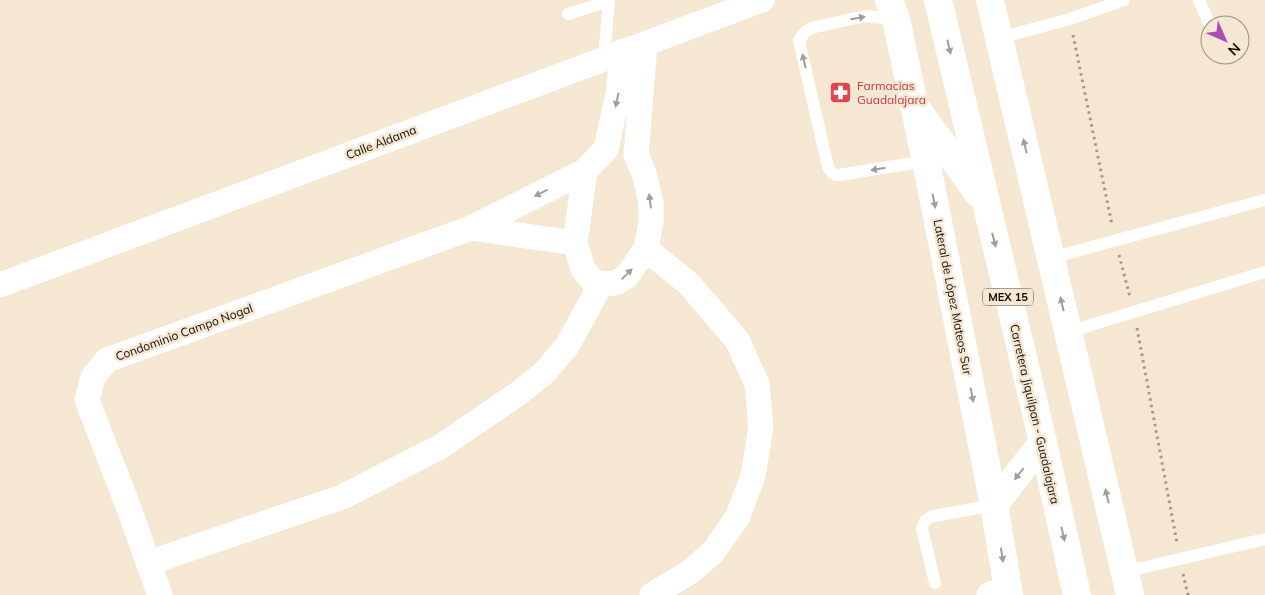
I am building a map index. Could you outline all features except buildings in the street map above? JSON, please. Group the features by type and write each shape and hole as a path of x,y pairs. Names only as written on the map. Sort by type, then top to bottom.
{"main road":[{"name":"Carretera Jiquilpan - Guadalajara","path":"938,0 1043,442 1077,595"},
{"path":"990,0 1127,583"},
{"name":"Lateral de López Mateos Sur","path":"889,7 926,160 994,506 1002,593"},
{"path":"914,105 985,202"},
{"path":"994,506 1043,442"}],"street":[{"name":"Calle Aldama","path":"0,284 762,0"},
{"path":"624,51 618,94 606,149 636,155"},
{"path":"584,171 575,243 583,269 592,280 601,284 616,283 627,276 646,249 651,222 651,203 644,173 636,155 624,51"},
{"name":"Condominio Campo Nogal","path":"160,595 87,400 93,377 107,360 471,228 584,171 606,149"},
{"name":"Condominio Campo Nogal","path":"471,228 575,243"},
{"path":"646,249 689,284 737,340 757,384 761,427 753,476 737,518 713,552 690,572 652,595"},
{"path":"148,562 342,498 440,447 519,393 544,373 567,346 601,284"}],"lane":[{"path":"568,14 609,0 624,51"},
{"path":"1000,38 1070,19 1124,0"},
{"path":"1199,0 1206,15"},
{"path":"889,7 865,16 811,28 804,33 799,41 828,167 834,174 839,175 926,160"},
{"path":"1051,258 1264,200"},
{"path":"1068,332 1265,272"},
{"path":"935,583 922,529 923,522 934,516 994,506"},
{"path":"1127,583 1265,539"}],"place":[{"name":"Farmacias Guadalajara","path":"841,92"}]}
